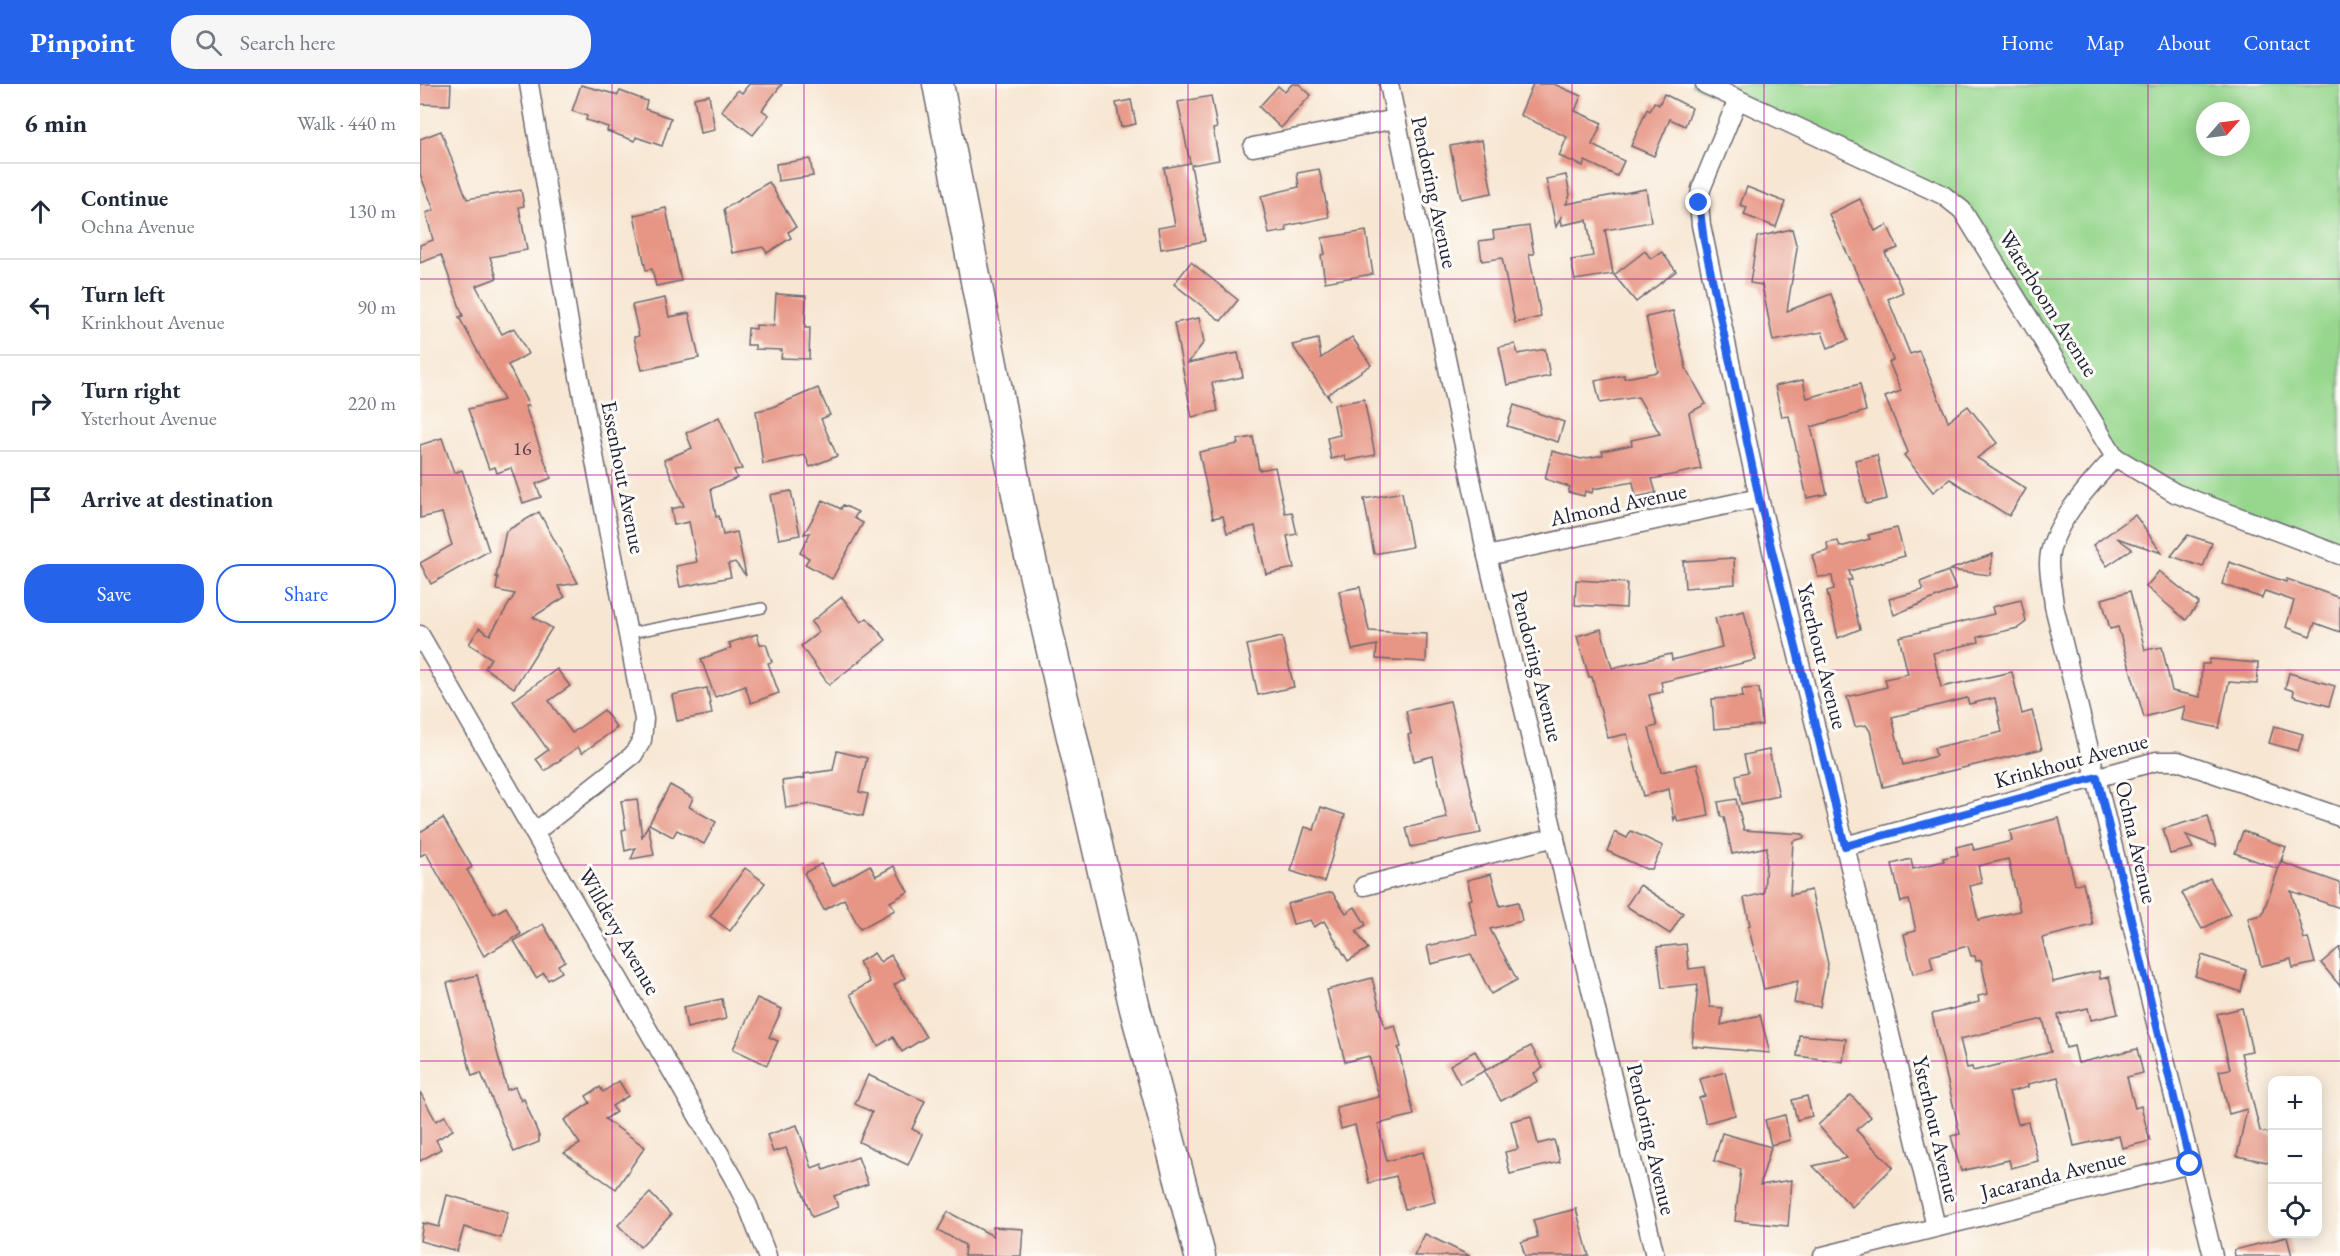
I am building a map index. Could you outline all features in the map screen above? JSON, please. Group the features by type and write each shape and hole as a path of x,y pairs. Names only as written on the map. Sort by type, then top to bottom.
{"highway":[{"path":"938,84 1024,530 1133,997 1200,1256"}],"street":[{"name":"Essenhout Avenue","path":"530,84 570,329 644,710 642,740 626,761 535,832"},
{"name":"Pendoring Avenue","path":"1389,84 1486,556 1655,1256"},
{"name":"Waterboom Avenue","path":"1705,84 1943,195 1962,210 2115,457 2175,494 2340,555"},
{"name":"Ysterhout Avenue","path":"1738,99 1704,182 1699,203 1704,241 1759,498 1936,1227"},
{"path":"1253,147 1396,119"},
{"name":"Ochna Avenue","path":"2115,457 2089,485 2068,514 2052,544 2049,562 2054,606 2213,1256"},
{"name":"Almond Avenue","path":"1486,556 1759,498"},
{"name":"Willdevy Avenue","path":"420,635 748,1206 767,1256"},
{"name":"Krinkhout Avenue","path":"1845,846 2157,761 2178,761 2340,817"},
{"path":"1364,886 1555,837"},
{"name":"Jacaranda Avenue","path":"1823,1256 2190,1164"}],"lane":[{"path":"630,633 762,608"}],"green space":[{"path":"1691,84 2340,84 2340,549 2116,466 1954,204"}],"building":[{"path":"420,84 451,84 450,105 420,104"},
{"path":"749,84 782,84 762,110 769,115 753,135 721,111 738,90 742,93"},
{"path":"1292,84 1299,84 1311,95 1281,128 1259,107 1278,86 1285,92"},
{"path":"1533,84 1554,84 1581,96 1575,111 1602,123 1592,145 1624,161 1617,176 1585,161 1583,166 1559,156 1567,137 1520,115"},
{"path":"581,85 618,95 620,91 647,101 645,109 671,118 662,146 636,137 635,141 607,131 608,127 586,120 587,116 572,111"},
{"path":"1664,94 1692,108 1685,126 1670,119 1654,156 1631,146 1647,109 1650,111 1654,102 1659,105"},
{"path":"709,95 715,130 700,133 694,98"},
{"path":"1211,96 1217,128 1213,129 1219,160 1191,165 1205,241 1161,249 1158,228 1175,225 1164,168 1190,163 1178,102"},
{"path":"1131,100 1136,124 1121,127 1116,103"},
{"path":"441,131 467,199 521,190 524,206 519,207 527,250 490,257 497,278 476,286 502,334 514,328 528,354 508,365 529,406 525,406 551,478 536,484 541,497 523,503 511,468 497,473 495,467 489,469 468,409 504,400 459,317 463,316 441,255 420,263 420,245 433,240 426,213 434,210 420,174 420,139"},
{"path":"1482,140 1492,193 1461,199 1450,146"},
{"path":"810,159 813,176 778,181 776,164"},
{"path":"1319,169 1329,217 1286,226 1287,231 1269,234 1261,196 1299,187 1297,173"},
{"path":"1566,175 1570,195 1566,204 1646,189 1651,222 1605,230 1613,274 1575,280 1571,260 1593,256 1587,220 1562,225 1561,217 1556,227 1546,179"},
{"path":"769,182 796,227 788,232 791,238 767,253 763,247 732,253 724,209"},
{"path":"1747,187 1785,202 1776,227 1744,215 1747,207 1740,205"},
{"path":"1860,199 1875,231 1887,225 1898,248 1885,253 1903,292 1888,299 1910,354 1919,351 1948,421 1968,406 1997,443 1977,458 2026,489 2009,516 1950,479 1933,492 1904,455 1908,452 1885,397 1901,391 1889,362 1893,360 1868,298 1829,214"},
{"path":"666,208 681,281 656,286 652,269 646,270 634,215"},
{"path":"1529,226 1534,254 1529,254 1541,317 1515,323 1502,258 1482,261 1479,241 1494,239 1493,231"},
{"path":"1792,229 1797,248 1787,311 1831,294 1848,340 1828,348 1822,332 1773,341 1762,285 1750,283 1757,237"},
{"path":"1366,231 1373,274 1325,282 1321,255 1325,254 1322,238"},
{"path":"1645,251 1651,259 1662,252 1676,271 1636,302 1614,275"},
{"path":"1191,262 1238,300 1221,321 1174,284"},
{"path":"776,294 806,296 805,328 810,328 809,359 781,358 782,350 755,349 755,345 747,345 748,328 756,329 756,325 774,326"},
{"path":"665,298 669,317 689,313 699,358 642,370 634,337 639,336 632,305"},
{"path":"1673,311 1686,368 1706,404 1689,413 1701,469 1652,479 1656,493 1636,497 1633,482 1593,489 1592,493 1585,491 1584,496 1568,492 1570,487 1545,479 1552,451 1581,459 1603,455 1602,451 1632,445 1631,440 1660,434 1638,397 1600,403 1595,381 1624,375 1624,378 1658,372 1646,317"},
{"path":"1199,318 1204,342 1188,363 1238,353 1243,377 1212,383 1218,411 1192,417 1174,323"},
{"path":"1352,337 1371,365 1328,394 1330,400 1292,345 1318,339 1321,358"},
{"path":"1515,344 1518,354 1545,349 1550,376 1507,385 1499,347"},
{"path":"1803,380 1807,398 1860,384 1866,411 1811,427 1827,494 1807,498 1789,416 1782,417 1775,386"},
{"path":"818,388 830,415 821,419 837,456 810,467 805,455 763,464 756,411 770,408"},
{"path":"1364,399 1375,455 1346,461 1344,456 1331,459 1327,438 1340,435 1334,405"},
{"path":"1514,405 1564,422 1558,442 1507,426"},
{"path":"719,417 742,469 734,470 737,478 711,489 716,517 719,516 723,535 737,532 746,576 735,562 728,564 731,577 680,587 676,566 697,562 689,522 674,525 671,509 684,506 664,460 692,448 686,433"},
{"path":"1253,437 1259,470 1275,467 1285,513 1292,512 1297,534 1287,536 1294,568 1266,574 1255,526 1227,533 1223,516 1213,518 1199,452 1238,444 1237,440"},
{"path":"442,438 454,473 462,470 489,551 431,584 420,563 452,545 442,513 420,518 420,445"},
{"path":"1877,455 1887,499 1866,504 1855,460"},
{"path":"791,491 800,535 779,539 770,495"},
{"path":"1402,492 1412,547 1374,554 1364,499"},
{"path":"823,500 841,509 843,505 858,512 854,518 863,523 832,579 805,564 809,558 800,553 810,533 804,534"},
{"path":"539,512 578,583 558,586 565,597 533,617 552,628 514,688 485,668 491,658 469,644 479,628 490,635 515,594 496,590 498,577 496,577 506,531"},
{"path":"2135,515 2162,553 2117,538 2132,549 2107,566 2093,545"},
{"path":"1897,528 1905,556 1849,571 1852,580 1848,580 1860,629 1838,638 1827,591 1834,589 1832,576 1818,577 1812,555 1828,551 1827,543 1838,541 1840,547 1870,539 1868,535"},
{"path":"2188,535 2212,543 2203,567 2171,556"},
{"path":"1993,554 1990,575 1949,570"},
{"path":"1734,558 1735,584 1685,588 1683,561"},
{"path":"2229,562 2340,598 2340,632 2315,623 2310,636 2286,627 2294,601 2265,591 2262,598 2222,584"},
{"path":"1948,571 1956,589 1894,615 1889,599 1923,590 1920,582"},
{"path":"2159,571 2199,603 2186,620 2146,587"},
{"path":"1576,580 1627,583 1626,608 1575,605"},
{"path":"1360,587 1369,631 1427,634 1426,662 1376,659 1377,645 1352,650 1339,591"},
{"path":"2130,591 2145,650 2162,647 2172,691 2200,697 2202,664 2209,664 2210,659 2258,663 2257,684 2229,682 2219,728 2182,720 2185,706 2144,717 2118,627 2110,629 2102,599"},
{"path":"842,597 861,622 867,618 886,640 829,685 801,646 819,632 811,622"},
{"path":"2021,600 2026,622 2018,628 1978,637 1979,642 1933,653 1941,687 2012,672 2022,714 2032,711 2042,749 1883,787 1870,731 1866,725 1855,727 1847,697 1887,687 1885,679 1908,674 1899,637 1994,614 1992,607","holes":["1967,698 1969,704 1995,698 2002,732 1934,748 1936,756 1903,765 1892,717"]},
{"path":"1744,611 1756,660 1661,682 1663,692 1649,695 1657,726 1649,728 1661,772 1697,764 1706,798 1709,816 1678,822 1676,816 1674,820 1669,789 1643,796 1627,734 1608,738 1592,677 1589,677 1577,636 1601,629 1612,668 1671,654 1672,660 1722,647 1715,618"},
{"path":"757,634 760,644 766,644 772,662 768,663 779,693 751,703 745,686 715,697 701,659 731,648 729,643"},
{"path":"1282,637 1294,687 1258,695 1247,645"},
{"path":"557,669 570,686 549,701 572,733 604,710 617,728 582,753 578,747 545,771 536,759 548,750 513,701"},
{"path":"2289,673 2335,686 2329,706 2293,696 2294,691 2285,688"},
{"path":"707,688 712,714 677,721 672,695"},
{"path":"1759,688 1762,725 1714,729 1712,699 1743,697 1742,689"},
{"path":"1450,701 1481,833 1411,847 1406,828 1447,818 1433,756 1414,761 1408,735 1411,734 1406,711"},
{"path":"2274,726 2303,734 2298,751 2269,743"},
{"path":"1769,750 1779,796 1741,804 1736,775 1748,772 1744,755"},
{"path":"837,751 867,758 859,792 868,794 863,816 812,804 786,808 782,781 805,778 804,774 833,770"},
{"path":"670,785 693,798 689,807 716,822 704,844 677,830 673,837 649,824"},
{"path":"637,799 642,837 648,825 654,855 631,859 636,848 625,851 622,830 626,829 621,801"},
{"path":"1736,799 1744,830 1803,834 1804,838 1793,841 1790,895 1811,890 1828,964 1820,1007 1794,1003 1798,981 1764,989 1748,926 1750,925 1744,898 1764,893 1767,847 1732,854 1724,817 1721,817 1718,802"},
{"path":"1321,807 1345,815 1324,882 1291,871 1305,827 1314,830"},
{"path":"2208,816 2216,846 2186,835 2193,848 2170,854 2163,829"},
{"path":"443,818 472,867 467,870 494,914 506,907 521,934 484,956 426,853 420,856 420,832"},
{"path":"2059,818 2075,884 2083,883 2093,925 2042,938 2053,982 2099,971 2100,979 2109,977 2118,1014 2091,1020 2088,1008 2058,1015 2066,1048 2074,1046 2078,1063 2137,1049 2143,1073 2127,1077 2135,1108 2141,1106 2150,1141 2122,1148 2119,1136 2074,1146 2058,1077 2028,1084 2028,1087 2009,1092 2018,1124 2028,1122 2038,1161 2011,1168 2009,1160 1961,1171 1951,1136 1960,1134 1932,1014 1979,1002 1978,996 1988,994 1981,960 1976,961 1975,956 1971,956 1968,946 1930,956 1933,969 1913,974 1904,934 1916,931 1909,900 1901,902 1892,864 1911,859 1913,869 1944,861 1943,858 1958,855 1956,847 1972,843 1974,850 2012,841 2010,831","holes":["2008,859 2020,911 1978,920 1970,886 1982,883 1978,866","2043,1019 2051,1052 1973,1071 1972,1067 1967,1068 1960,1039"]},
{"path":"1631,831 1663,846 1652,869 1646,869 1607,851 1615,832 1627,838"},
{"path":"2243,831 2286,847 2278,869 2235,853"},
{"path":"2282,859 2283,863 2340,883 2340,908 2291,891 2304,939 2308,938 2315,963 2293,968 2291,959 2261,966 2248,918 2262,915"},
{"path":"821,864 833,886 870,865 876,876 894,866 908,892 890,902 895,910 860,929 844,899 824,910 804,873"},
{"path":"745,868 765,883 730,931 710,916"},
{"path":"1491,874 1500,906 1518,902 1522,921 1490,929 1517,980 1491,994 1471,954 1431,964 1427,946 1477,935 1468,900 1472,899 1467,880"},
{"path":"2210,878 2230,914 2202,929 2182,893"},
{"path":"1640,885 1683,913 1670,934 1626,906"},
{"path":"1332,892 1346,913 1355,907 1366,925 1356,931 1368,949 1348,961 1324,921 1314,927 1310,920 1293,924 1287,904"},
{"path":"543,924 565,961 558,965 562,972 548,980 544,973 536,978 514,941"},
{"path":"1686,944 1689,969 1705,967 1710,1007 1723,1008 1721,1025 1760,1015 1770,1053 1692,1046 1698,984 1662,988 1657,947"},
{"path":"2340,947 2340,986 2321,963"},
{"path":"874,953 880,962 891,955 905,978 894,985 926,1037 902,1052 893,1037 878,1046 850,994 870,982 859,962"},
{"path":"2202,955 2246,970 2241,992 2195,976"},
{"path":"477,975 507,1090 515,1087 521,1101 524,1099 539,1136 539,1142 514,1152 481,1073 472,1076 447,983"},
{"path":"1372,978 1385,1028 1395,1025 1401,1047 1398,1048 1414,1115 1378,1124 1387,1161 1423,1152 1435,1202 1405,1209 1396,1176 1369,1183 1355,1125 1341,1129 1336,1107 1379,1097 1369,1056 1345,1062 1327,990"},
{"path":"757,998 782,1009 769,1037 778,1041 767,1065 733,1049"},
{"path":"722,999 726,1019 687,1028 683,1007"},
{"path":"2242,1008 2252,1051 2241,1053 2260,1131 2268,1133 2268,1162 2237,1156 2247,1109 2229,1114 2219,1071 2230,1069 2217,1014"},
{"path":"1799,1035 1846,1039 1843,1062 1797,1056"},
{"path":"1531,1046 1543,1068 1534,1073 1538,1081 1501,1101 1484,1071"},
{"path":"1475,1051 1486,1070 1460,1084 1450,1065"},
{"path":"1725,1072 1735,1115 1706,1123 1699,1098 1705,1096 1700,1079"},
{"path":"868,1075 925,1101 912,1129 922,1134 908,1165 859,1142 872,1112 855,1104"},
{"path":"619,1081 628,1096 612,1106 616,1112 605,1119 645,1147 616,1189 564,1153 580,1144 564,1120 590,1103 586,1096 600,1087 603,1092"},
{"path":"420,1092 436,1121 445,1116 453,1130 436,1140 441,1149 420,1161"},
{"path":"1851,1095 1871,1117 1856,1130 1893,1167 1852,1207 1813,1166 1847,1158 1818,1125"},
{"path":"1807,1096 1812,1116 1797,1120 1792,1100"},
{"path":"1785,1115 1790,1140 1771,1145 1765,1120"},
{"path":"1531,1116 1538,1144 1554,1140 1560,1162 1510,1174 1505,1152 1518,1149 1511,1121"},
{"path":"797,1125 812,1168 822,1164 824,1170 858,1157 868,1184 834,1196 838,1207 812,1217 786,1148 773,1152 767,1135"},
{"path":"1722,1133 1771,1147 1760,1185 1792,1180 1788,1226 1735,1221 1741,1169 1714,1161"},
{"path":"650,1193 671,1215 640,1247 618,1225"},
{"path":"447,1195 508,1212 501,1238 464,1227 457,1251 420,1241 423,1223 439,1227"},
{"path":"1576,1209 1589,1256 1525,1256 1521,1242 1538,1237 1533,1220"},
{"path":"948,1212 993,1236 993,1227 1023,1229 1021,1256 964,1256 965,1245 938,1230"},
{"path":"1425,1234 1470,1256 1414,1256"},
{"path":"2287,1238 2292,1256 2235,1256 2234,1250"}],"route":[{"path":"1699,203 1704,241 1759,498 1845,846 2097,777 2190,1164"}]}
